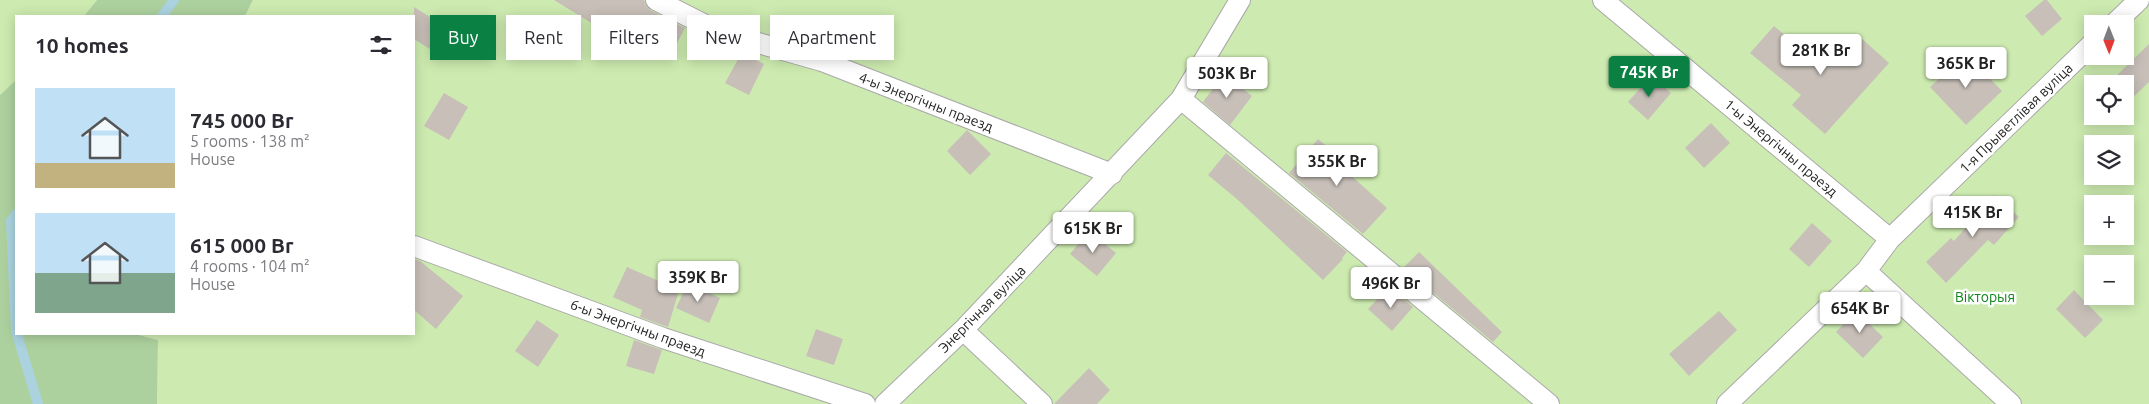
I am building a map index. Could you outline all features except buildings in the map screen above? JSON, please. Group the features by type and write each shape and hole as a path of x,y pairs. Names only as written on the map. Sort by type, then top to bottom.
{"lane":[{"name":"4-ы Энергічны праезд","path":"656,0 719,32 822,61 1112,174"},
{"name":"Энергічная вуліца","path":"885,404 963,330 1181,99 1240,0"},
{"name":"1-ы Энергічны праезд","path":"1603,0 1890,239"},
{"path":"2123,15 2138,0"},
{"name":"1-я Прыветлівая вуліца","path":"1727,404 1866,271 1890,239 2084,52"},
{"path":"1181,99 1548,404"},
{"name":"6-ы Энергічны праезд","path":"415,246 663,338 865,404"},
{"path":"1866,271 2011,404"},
{"path":"963,330 1042,404"}],"green space":[{"path":"0,0 97,0 85,15 15,15 15,81 0,95"},
{"path":"97,0 253,0 246,15 85,15"},
{"name":"Вікторыя","path":"253,0 2149,0 2149,404 157,404 158,340 139,335 415,335 415,15 246,15"},
{"path":"15,81 15,335 139,335 158,340 157,404 0,404 0,95"}],"waterway":[{"path":"163,15 174,0"},
{"path":"15,215 11,221 15,309"},
{"path":"17,335 38,404"}]}
